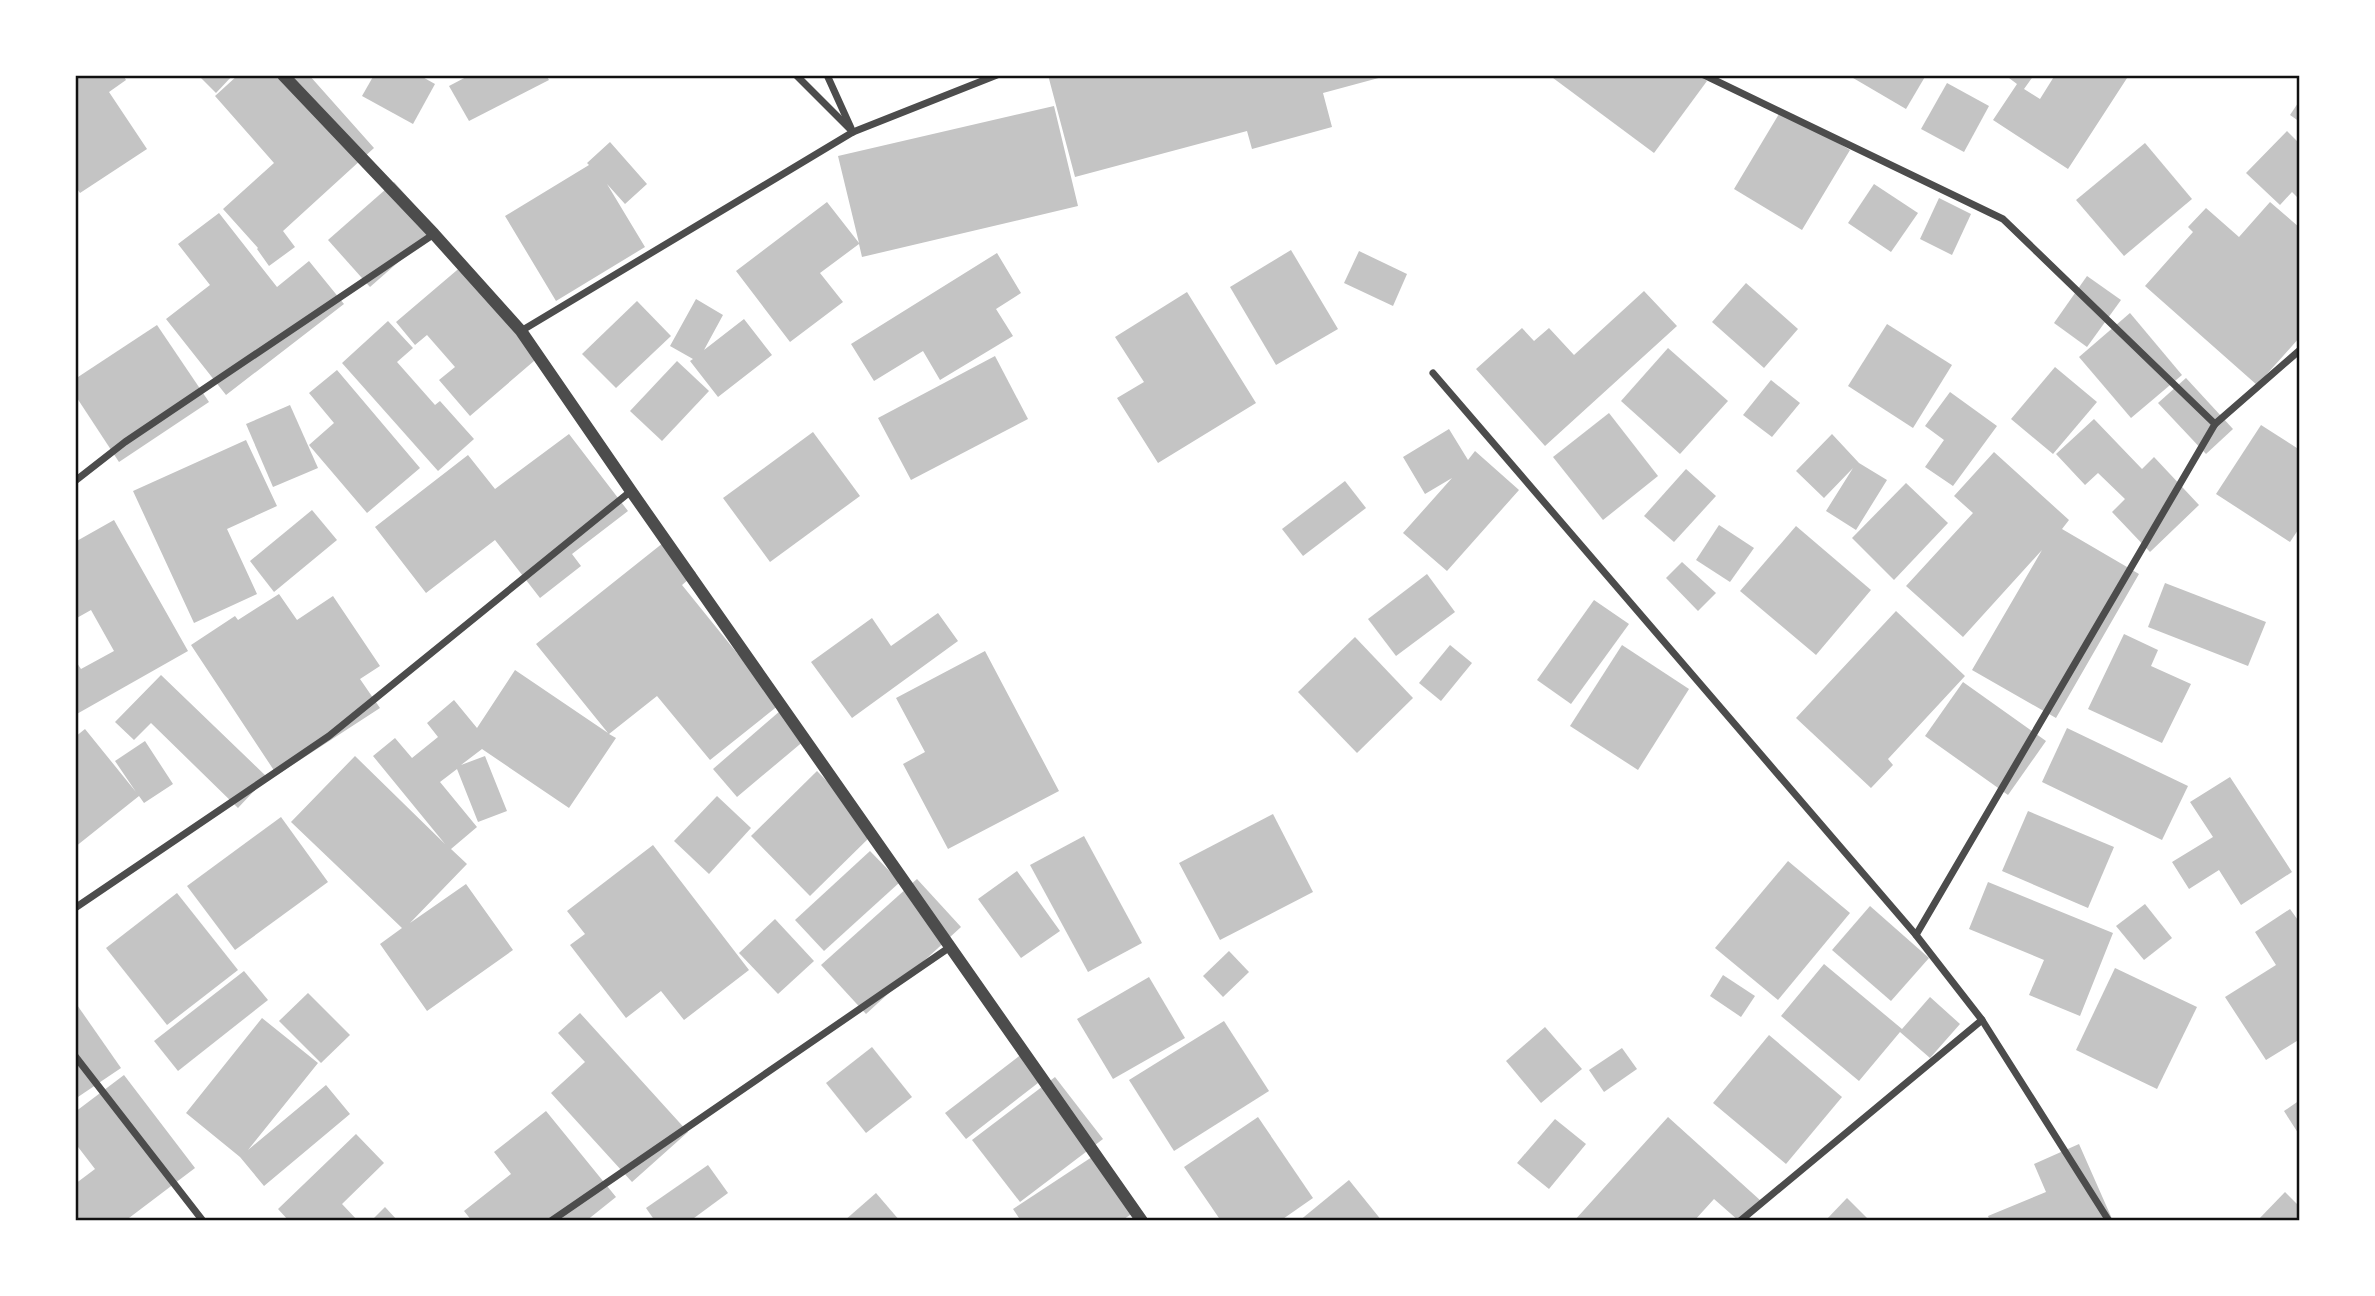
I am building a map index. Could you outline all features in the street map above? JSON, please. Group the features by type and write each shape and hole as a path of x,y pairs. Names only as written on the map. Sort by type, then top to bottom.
{"street":[{"path":"283,75 521,331 1142,1221"},
{"path":"796,75 853,132"},
{"path":"827,75 853,132"},
{"path":"521,331 853,132 997,75"},
{"path":"1704,75 2003,219 2215,424"},
{"path":"75,481 125,442 433,234"},
{"path":"1916,935 2215,424 2300,350"},
{"path":"1433,373 1916,935 1982,1020 2109,1221"},
{"path":"75,908 329,736 631,491"},
{"path":"551,1221 950,947"},
{"path":"1740,1221 1982,1020"},
{"path":"75,1056 204,1221"}],"building":[{"path":"75,75 123,75 126,80 109,92 147,149 80,193 75,186"},
{"path":"198,75 233,75 216,93"},
{"path":"238,75 309,75 374,148 283,231 295,247 269,266 258,248 223,209 274,163 215,96"},
{"path":"374,75 419,75 435,84 413,124 362,96"},
{"path":"470,75 546,75 549,80 469,121 449,86"},
{"path":"1048,75 1386,76 1323,93 1332,127 1252,149 1247,131 1075,177"},
{"path":"1549,75 1698,75 1707,81 1654,153"},
{"path":"1848,75 1926,75 1906,109"},
{"path":"2005,75 2034,75 2024,89 2040,99 2055,75 2129,75 2068,169 1993,120 2017,84"},
{"path":"1947,83 1989,106 1964,152 1921,129"},
{"path":"2300,100 2300,122 2290,115"},
{"path":"1054,106 1078,206 862,257 859,244 820,273 843,302 790,342 736,271 827,202 859,243 838,156"},
{"path":"1782,109 1850,150 1802,230 1734,189"},
{"path":"2287,131 2300,144 2300,200 2292,192 2280,205 2246,173"},
{"path":"610,142 647,184 625,204 607,184 645,247 556,301 505,216 589,165 587,163"},
{"path":"2145,143 2192,199 2124,256 2076,200"},
{"path":"394,182 436,229 370,287 328,240"},
{"path":"1874,184 1918,213 1891,252 1848,223"},
{"path":"1939,198 1971,214 1952,255 1920,239"},
{"path":"2270,202 2300,228 2300,337 2257,385 2145,286 2193,232 2188,227 2206,208 2239,237"},
{"path":"219,213 277,287 309,261 344,304 226,395 166,319 210,285 178,244"},
{"path":"1291,250 1338,329 1276,365 1230,287"},
{"path":"1359,251 1407,274 1393,306 1344,283"},
{"path":"997,253 1021,293 996,309 1013,336 940,380 923,351 874,381 851,344"},
{"path":"463,265 541,355 470,416 439,380 455,367 427,335 415,345 396,322"},
{"path":"2087,276 2121,300 2087,347 2054,323"},
{"path":"1746,283 1798,329 1764,368 1712,322"},
{"path":"1644,291 1677,326 1545,446 1476,369 1522,328 1534,341 1549,328 1574,355"},
{"path":"1187,292 1256,403 1158,463 1117,398 1144,382 1115,337"},
{"path":"696,299 723,315 704,350 744,319 772,355 718,397 690,361 693,359 670,346"},
{"path":"637,301 671,336 616,388 582,354"},
{"path":"2130,313 2182,375 2131,418 2079,357"},
{"path":"388,321 413,348 397,362 435,405 440,401 474,439 438,471 342,363"},
{"path":"1887,324 1952,365 1913,428 1848,386"},
{"path":"157,325 209,402 119,462 75,395 75,379"},
{"path":"1668,348 1728,401 1680,454 1621,401"},
{"path":"995,356 1028,419 911,480 878,418"},
{"path":"677,361 709,391 662,441 630,411"},
{"path":"2055,367 2097,402 2053,454 2011,419"},
{"path":"337,370 420,468 367,513 309,445 334,423 309,393"},
{"path":"2186,378 2233,429 2206,454 2158,403"},
{"path":"1771,380 1800,403 1772,437 1743,415"},
{"path":"1950,392 1997,426 1953,486 1925,467 1944,440 1925,426"},
{"path":"290,405 318,468 273,487 246,424"},
{"path":"1609,413 1658,476 1603,520 1553,457"},
{"path":"2094,419 2142,469 2154,457 2199,505 2150,552 2112,512 2125,499 2098,473 2085,485 2056,454"},
{"path":"2261,425 2300,450 2300,527 2290,542 2216,494"},
{"path":"1449,429 1468,460 1475,451 1519,490 1447,571 1403,533 1452,478 1425,494 1403,457"},
{"path":"813,432 860,496 770,562 723,498"},
{"path":"569,434 628,511 572,554 581,566 540,598 495,540 426,593 375,527 468,455 495,489"},
{"path":"1832,434 1859,463 1887,480 1856,530 1826,511 1853,468 1824,498 1796,471"},
{"path":"246,440 277,506 227,529 257,594 194,623 133,491"},
{"path":"1994,452 2069,520 2062,529 2139,574 2056,718 1972,670 2042,550 1963,637 1906,586 1973,513 1954,496"},
{"path":"1686,469 1716,496 1674,542 1644,516"},
{"path":"1345,481 1366,508 1303,556 1282,529"},
{"path":"1906,483 1948,523 1894,580 1852,538"},
{"path":"312,510 337,540 274,592 250,561"},
{"path":"114,520 188,651 75,715 75,660 81,669 114,651 91,610 75,619 75,542"},
{"path":"1719,525 1754,548 1730,582 1696,560"},
{"path":"1796,526 1871,590 1816,655 1740,591"},
{"path":"668,539 696,573 682,585 779,705 710,760 657,696 609,734 616,738 569,808 482,749 461,765 485,756 507,811 478,822 457,769 440,782 477,827 451,849 467,864 410,923 466,884 513,950 427,1011 380,944 402,928 291,822 355,756 445,844 373,756 395,738 412,758 438,737 427,723 454,700 477,728 515,670 608,733 536,644"},
{"path":"1682,562 1716,593 1698,611 1666,578"},
{"path":"1427,574 1455,612 1396,656 1368,619"},
{"path":"2165,583 2266,622 2248,666 2148,627"},
{"path":"279,594 297,620 333,596 380,666 360,679 380,708 277,775 191,645 235,616 238,620"},
{"path":"1594,600 1629,624 1571,704 1537,680"},
{"path":"1896,611 1965,676 1888,759 1893,765 1871,788 1796,718"},
{"path":"938,613 958,641 852,718 811,662 872,618 891,646"},
{"path":"2124,634 2158,650 2151,666 2191,684 2162,743 2088,709"},
{"path":"1355,637 1413,698 1357,753 1298,692"},
{"path":"1450,645 1472,663 1441,701 1419,683"},
{"path":"1622,645 1689,689 1638,770 1570,726"},
{"path":"985,651 1059,791 948,849 903,764 925,752 896,698"},
{"path":"161,675 267,777 238,808 151,723 134,740 115,722"},
{"path":"1963,682 2046,741 2008,795 1925,736"},
{"path":"780,711 805,740 737,797 713,769"},
{"path":"2067,728 2188,786 2162,840 2042,782"},
{"path":"85,729 136,792 115,761 145,741 173,784 144,803 139,796 75,847 75,737"},
{"path":"817,771 876,831 810,896 751,836"},
{"path":"2230,777 2292,872 2241,905 2219,870 2189,889 2172,862 2213,837 2190,802"},
{"path":"717,796 751,828 709,874 674,841"},
{"path":"2028,811 2114,847 2088,908 2002,871"},
{"path":"1273,814 1313,892 1220,940 1179,863"},
{"path":"281,817 328,882 235,950 187,886"},
{"path":"1084,836 1142,943 1088,972 1030,865"},
{"path":"653,845 749,970 684,1020 661,991 626,1018 570,945 585,934 567,911"},
{"path":"870,851 900,882 824,951 795,920"},
{"path":"1788,861 1850,913 1778,1000 1715,948"},
{"path":"1017,871 1060,931 1021,958 978,899"},
{"path":"917,879 961,927 866,1014 821,965"},
{"path":"1988,882 2113,933 2080,1016 2029,995 2044,960 1969,929"},
{"path":"177,893 238,970 167,1025 106,948"},
{"path":"2145,904 2172,938 2144,960 2116,926"},
{"path":"1870,906 1929,958 1891,1001 1832,950"},
{"path":"2290,909 2300,923 2300,1039 2266,1060 2225,997 2276,965 2255,932"},
{"path":"775,919 814,961 778,994 739,953"},
{"path":"1229,951 1249,972 1223,997 1203,976"},
{"path":"1824,964 1902,1029 1930,997 1960,1024 1930,1058 1900,1032 1859,1081 1781,1016"},
{"path":"2115,968 2197,1007 2157,1089 2076,1050"},
{"path":"244,971 268,1000 178,1071 154,1041"},
{"path":"1723,975 1755,996 1741,1017 1710,996"},
{"path":"1149,977 1185,1038 1113,1079 1077,1019"},
{"path":"308,993 350,1035 321,1063 279,1021"},
{"path":"75,1002 121,1068 75,1099"},
{"path":"580,1013 688,1132 632,1182 551,1093 585,1062 558,1033"},
{"path":"262,1018 318,1063 248,1150 326,1085 350,1114 264,1186 240,1157 186,1113"},
{"path":"1224,1021 1269,1091 1174,1151 1129,1080"},
{"path":"1545,1027 1582,1069 1541,1103 1506,1061"},
{"path":"1769,1035 1842,1097 1786,1164 1713,1103"},
{"path":"872,1047 912,1097 866,1133 826,1083"},
{"path":"1622,1048 1637,1069 1604,1092 1589,1070"},
{"path":"1027,1050 1047,1076 966,1139 945,1113"},
{"path":"124,1075 195,1168 125,1221 75,1221 75,1184 95,1169 75,1143 75,1112"},
{"path":"1055,1077 1103,1139 1020,1202 972,1140"},
{"path":"2300,1100 2300,1136 2284,1111"},
{"path":"546,1111 616,1197 586,1221 472,1221 464,1211 511,1174 494,1152"},
{"path":"1258,1117 1313,1198 1280,1221 1221,1221 1184,1167"},
{"path":"1668,1117 1761,1201 1739,1221 1714,1199 1694,1221 1574,1221"},
{"path":"1555,1119 1586,1144 1549,1189 1517,1163"},
{"path":"356,1134 384,1163 342,1204 358,1221 289,1221 278,1209"},
{"path":"2079,1144 2113,1221 1990,1221 1988,1216 2046,1192 2034,1164"},
{"path":"1098,1153 1136,1211 1121,1221 1021,1221 1013,1209"},
{"path":"708,1165 728,1193 690,1221 655,1221 646,1208"},
{"path":"1349,1180 1382,1221 1299,1221"},
{"path":"2285,1192 2300,1207 2300,1221 2257,1221"},
{"path":"876,1193 900,1221 844,1221"},
{"path":"1847,1198 1870,1221 1825,1221"},
{"path":"385,1207 398,1221 371,1221"}]}
